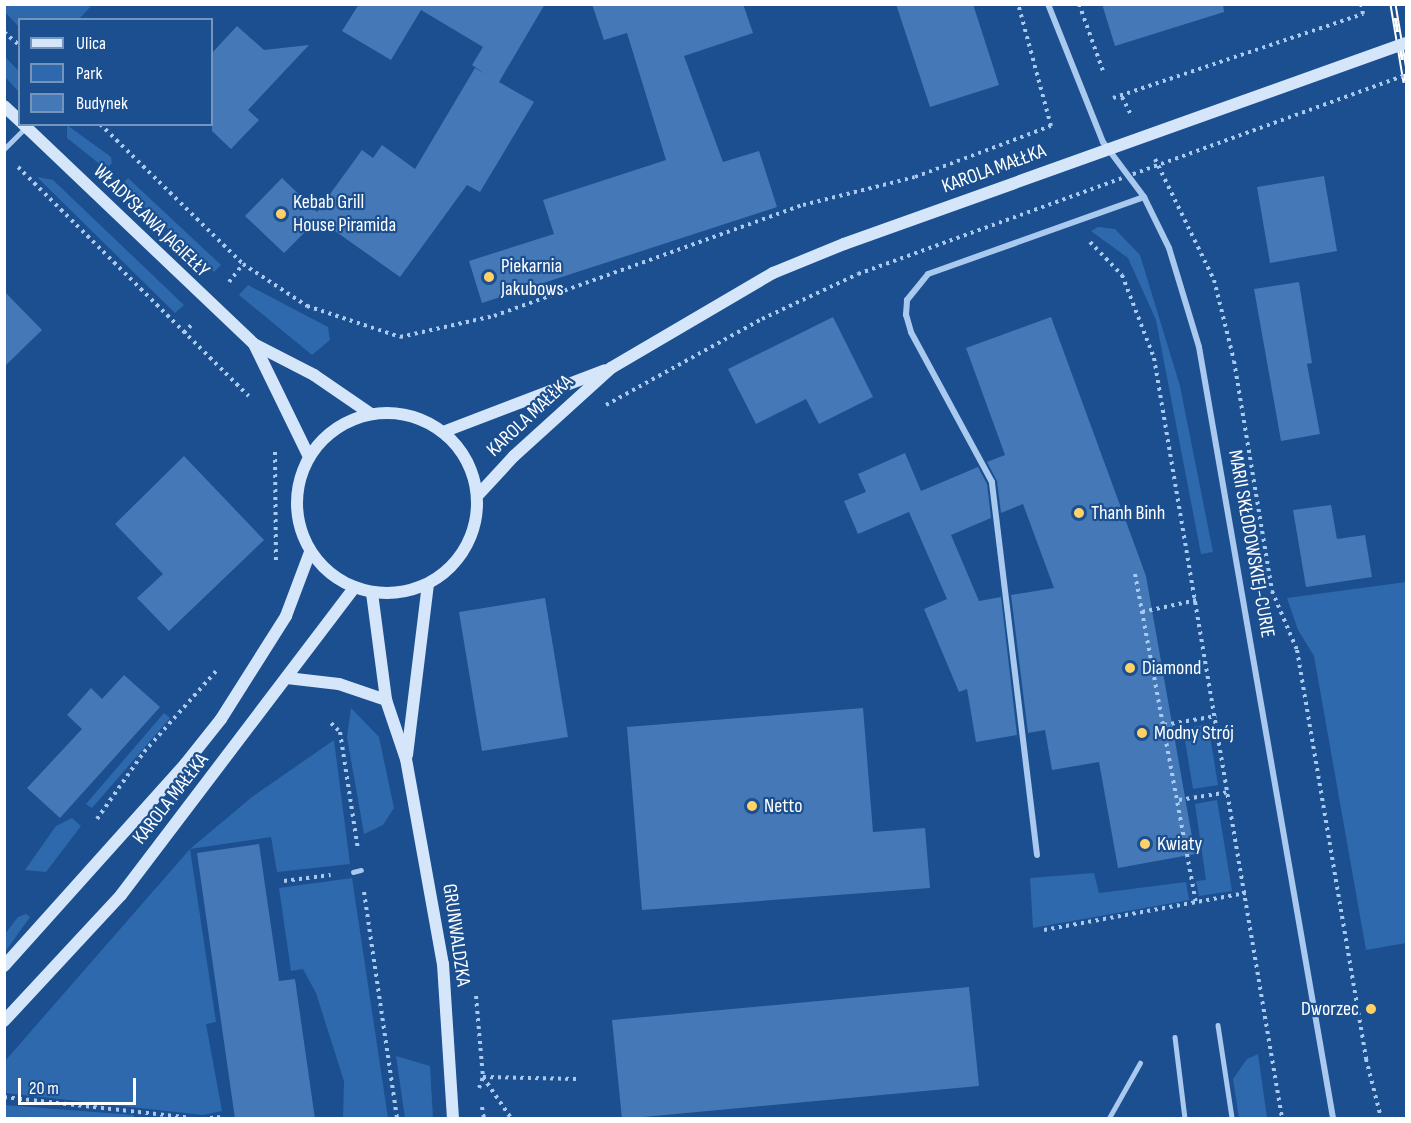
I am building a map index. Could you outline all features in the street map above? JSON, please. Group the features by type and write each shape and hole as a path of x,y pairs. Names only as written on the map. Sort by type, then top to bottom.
{"main road":[{"name":"KAROLA MAŁŁKA","path":"443,432 611,368 773,273 844,244 1407,43"},
{"name":"WŁADYSŁAWA JAGIEŁŁY","path":"4,106 18,119"},
{"name":"WŁADYSŁAWA JAGIEŁŁY","path":"25,126 254,344 314,375 372,414"},
{"name":"WŁADYSŁAWA JAGIEŁŁY","path":"254,344 309,457"},
{"name":"KAROLA MAŁŁKA","path":"478,495 514,456 611,368"},
{"path":"372,414 410,416 443,432 464,455 478,495 469,542 452,566 428,585 401,593 372,593 354,588 329,573 310,552 300,529 296,505 299,480 309,457 325,437 347,422 372,414"},
{"name":"KAROLA MAŁŁKA","path":"4,966 186,764 221,718 286,616 310,552"},
{"name":"GRUNWALDZKA","path":"406,759 428,585"},
{"name":"KAROLA MAŁŁKA","path":"4,1021 121,895 354,588"},
{"name":"GRUNWALDZKA","path":"372,593 386,700 406,759 443,964 453,1119"},
{"path":"287,678 339,684 386,700"}],"street":[{"name":"MARII SKŁODOWSKIEJ-CURIE","path":"1048,4 1103,142 1144,197 1169,248 1199,347 1333,1119"},
{"path":"1037,855 992,482 911,332 906,315 907,300 928,274 1144,197"}],"lane":[{"path":"4,149 21,126"},
{"path":"353,872 361,870"},
{"path":"1218,1025 1232,1119"},
{"path":"1175,1038 1185,1119"},
{"path":"1109,1119 1140,1063"}],"path":[{"path":"102,126 243,264 307,306 400,337 494,316 803,205 915,177 1051,126 1018,4"},
{"path":"1079,4 1106,79"},
{"path":"1110,90 1114,100 1363,14 1361,4"},
{"path":"4,32 18,44"},
{"path":"606,405 762,319 858,274 1407,75"},
{"path":"1122,97 1133,118"},
{"path":"1149,149 1214,280 1234,361 1272,591 1297,650 1366,1059 1382,1119"},
{"path":"13,162 256,404"},
{"path":"1066,223 1117,266 1146,330 1154,358 1197,600 1282,1119"},
{"path":"275,443 276,575"},
{"path":"1135,574 1179,800 1196,903"},
{"path":"1142,612 1197,600"},
{"path":"94,823 144,752 222,665"},
{"path":"1164,725 1216,716"},
{"path":"331,723 340,732 397,1119"},
{"path":"1179,800 1229,792"},
{"path":"284,881 353,872"},
{"path":"1044,930 1245,893"},
{"path":"476,996 483,1077 478,1089 484,1119"},
{"path":"483,1077 577,1079"},
{"path":"483,1077 511,1119"},
{"path":"4,1097 190,1119"},
{"path":"210,1119 222,1117"}],"green space":[{"path":"5,4 92,5 80,18 18,18 18,26 5,12"},
{"path":"4,56 18,70 18,91 5,77"},
{"path":"68,126 111,157 112,163 106,169 67,138"},
{"path":"37,177 53,180 184,305 175,313"},
{"path":"128,178 221,265 214,272 121,185"},
{"path":"1098,227 1115,229 1140,255 1180,386 1213,552 1201,554 1156,320 1128,258 1091,231"},
{"path":"248,285 328,327 330,340 312,355 239,295"},
{"path":"1406,582 1406,943 1366,950 1314,656 1298,630 1287,598"},
{"path":"351,708 379,737 394,808 383,825 364,834 347,737"},
{"path":"164,713 170,718 92,808 86,804"},
{"path":"1208,724 1218,785 1193,789 1183,729"},
{"path":"334,740 350,864 277,872 271,837 190,849 252,797"},
{"path":"1217,800 1232,891 1199,896 1196,881 1206,880 1195,804"},
{"path":"72,818 81,826 46,872 25,870 56,826"},
{"path":"190,849 216,1022 206,1024 222,1111 203,1115 5,1093 5,1061"},
{"path":"1094,873 1099,893 1186,882 1189,900 1033,928 1030,878"},
{"path":"352,878 388,1118 343,1118 344,1081 316,993 303,969 291,971 279,888"},
{"path":"26,914 30,917 5,952 5,934 18,917"},
{"path":"1258,1054 1267,1118 1239,1118 1233,1079 1247,1059"},
{"path":"396,1056 430,1066 433,1118 405,1118"},
{"path":"4,1105 134,1115 134,1118 5,1118"}],"building":[{"path":"359,4 545,4 499,82 534,102 480,192 467,185 400,277 318,219 284,253 245,216 282,178 317,212 362,150 373,158 382,145 415,169 475,68 485,74 472,65 483,47 421,10 391,60 342,31"},
{"path":"592,4 743,4 753,33 684,56 723,162 759,151 777,207 482,303 469,261 554,234 543,200 666,160 627,33 604,40"},
{"path":"896,4 973,4 999,85 930,107"},
{"path":"1102,4 1223,4 1224,12 1115,46"},
{"path":"237,26 264,50 309,45 248,110 259,120 231,149 212,131 213,52"},
{"path":"1324,176 1337,251 1270,263 1257,187"},
{"path":"1299,282 1312,363 1307,364 1320,434 1281,441 1254,289"},
{"path":"4,291 42,330 4,367"},
{"path":"833,317 873,397 819,424 806,399 756,424 728,369"},
{"path":"1051,317 1146,576 1195,854 1118,868 1099,762 1052,770 1045,730 1028,733 1011,595 1054,588 1023,504 1001,513 997,481 987,462 1005,455 966,348"},
{"path":"905,453 921,491 978,467 987,484 991,518 951,535 979,601 1001,597 1017,735 976,742 967,689 959,692 924,609 947,599 909,512 858,534 844,501 866,492 858,474"},
{"path":"184,456 264,540 169,631 137,598 163,574 115,524"},
{"path":"1331,505 1337,539 1365,535 1372,577 1306,587 1293,510"},
{"path":"545,598 568,737 482,751 459,612"},
{"path":"124,675 160,707 60,818 27,788 82,729 67,715 91,688 102,699"},
{"path":"863,708 873,832 925,828 930,888 642,910 627,727"},
{"path":"259,844 279,981 295,979 315,1119 235,1119 197,853"},
{"path":"969,987 979,1086 622,1119 612,1020"}],"railway":[{"path":"1393,4 1406,82"}],"place":[{"name":"Kebab Grill House Piramida","path":"281,214"},
{"name":"Piekarnia Jakubows","path":"489,277"},
{"name":"Thanh Binh","path":"1079,513"},
{"name":"Diamond","path":"1130,668"},
{"name":"Modny Strój","path":"1142,733"},
{"name":"Netto","path":"752,806"},
{"name":"Kwiaty","path":"1145,844"},
{"name":"Dworzec","path":"1371,1009"}]}
